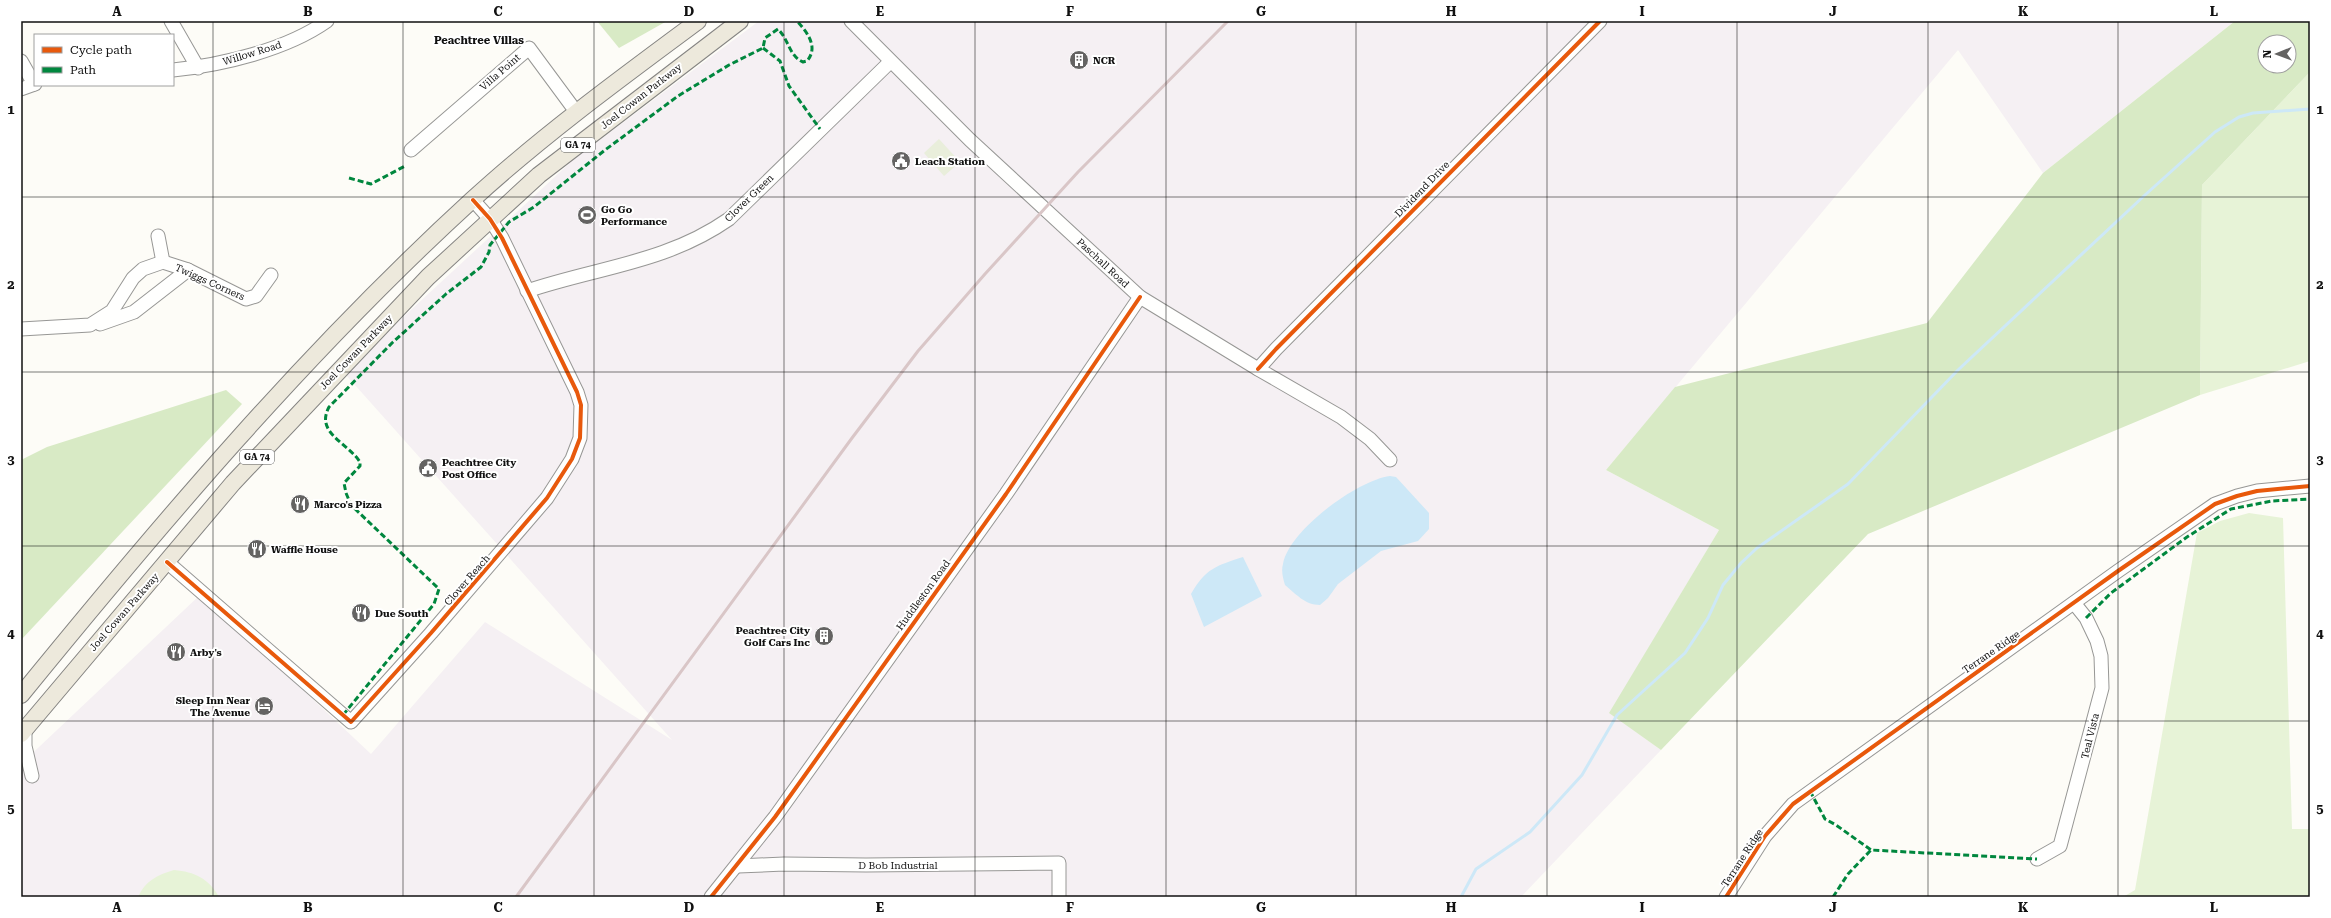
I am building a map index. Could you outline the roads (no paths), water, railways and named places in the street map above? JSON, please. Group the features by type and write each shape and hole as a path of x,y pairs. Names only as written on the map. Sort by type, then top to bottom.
{"main road":[{"name":"GA 74","path":"21,695 146,544 262,412 332,338 472,200 577,113 698,21"},
{"name":"Joel Cowan Parkway","path":"23,732 232,484 281,430 428,277 539,175 740,21"}],"street":[{"path":"171,21 198,68"},
{"name":"Willow Road","path":"174,70 198,68 280,45 317,28 327,21"},
{"name":"Paschall Road","path":"851,21 890,62 986,154 1140,297 1258,370 1341,417 1370,439 1390,460"},
{"name":"Dividend Drive","path":"1258,370 1291,333 1600,21"},
{"name":"Villa Point","path":"411,150 529,48 577,113"},
{"path":"21,61 34,82"},
{"name":"Clover Green","path":"527,291 674,250 710,232 729,218 890,62"},
{"path":"21,89 34,84"},
{"name":"Clover Reach","path":"167,562 183,574 351,722 516,536 556,487 572,459 580,438 582,423 577,392 499,232 490,219 472,200"},
{"path":"158,236 163,262"},
{"name":"Twiggs Corners","path":"21,328 90,325 112,311 133,278 143,269 163,262 188,270 246,300 256,296 271,275"},
{"path":"90,325 102,324 134,312 188,270"},
{"name":"Huddleston Road","path":"711,897 738,866 1006,494 1140,297"},
{"name":"Terrane Ridge","path":"1726,897 1765,836 1793,804 2173,532 2215,504 2237,496 2257,491 2310,486"},
{"name":"Teal Vista","path":"2037,859 2060,846 2102,688 2101,656 2097,641 2086,618 2074,603"},
{"path":"21,773 32,776 23,732"},
{"name":"D Bob Industrial","path":"738,866 784,864 1059,863 1060,897"}],"water":[{"path":"1390,476 1396,477 1429,513 1429,529 1418,541 1381,551 1338,584 1328,598 1320,605 1315,605 1305,601 1285,585 1282,569 1288,551 1298,536 1311,522 1344,497 1361,487 1376,480"},
{"path":"1243,557 1262,596 1204,627 1191,594 1196,585 1212,569"}],"waterway":[{"path":"1461,897 1476,869 1530,832 1582,775 1617,715 1685,653 1708,618 1723,585 1741,563 1757,548 1848,484 1958,370 2145,195 2215,132 2239,117 2253,113 2310,109"}],"railway":[{"path":"516,897 852,438 918,351 985,274 1078,172 1228,21"}],"place":[{"name":"NCR","path":"1079,60"},
{"name":"Leach Station","path":"901,161"},
{"name":"Go Go Performance","path":"587,215"},
{"name":"Peachtree City Post Office","path":"428,468"},
{"name":"Marco's Pizza","path":"300,504"},
{"name":"Waffle House","path":"257,549"},
{"name":"Due South","path":"361,613"},
{"name":"Peachtree City Golf Cars Inc","path":"824,636"},
{"name":"Arby's","path":"176,652"},
{"name":"Sleep Inn Near The Avenue","path":"264,706"}],"district":[{"name":"Peachtree Villas","path":"479,40"}]}
